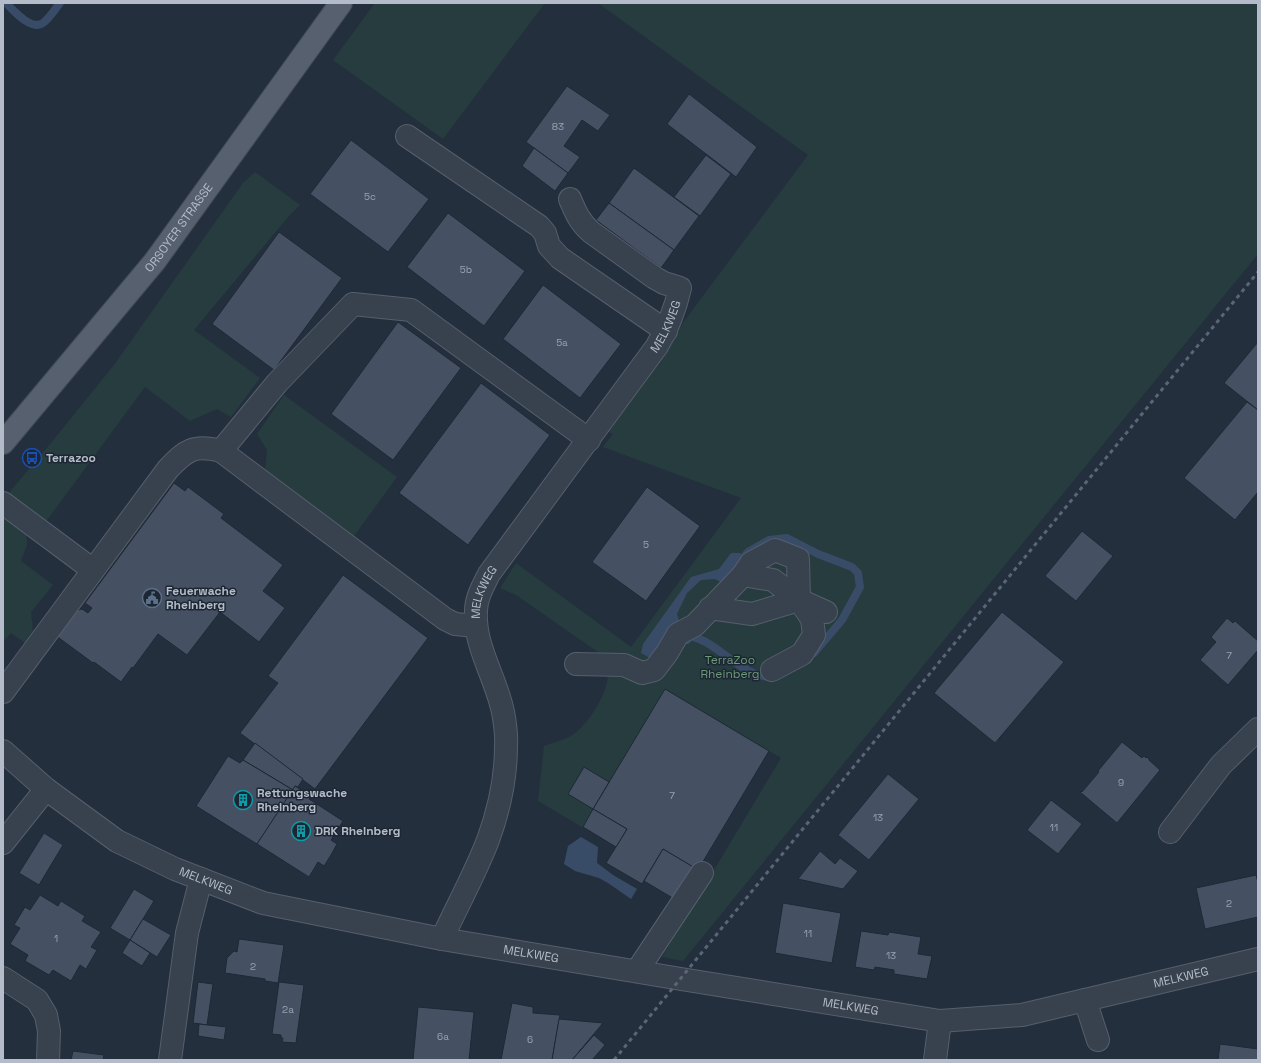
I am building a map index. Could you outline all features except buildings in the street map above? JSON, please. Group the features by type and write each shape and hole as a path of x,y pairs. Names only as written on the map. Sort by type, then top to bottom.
{"main road":[{"name":"ORSOYER STRASSE","path":"3,443 155,261 341,3"}],"street":[{"path":"408,136 539,226 545,233 550,246 560,258 666,331"},
{"name":"MELKWEG","path":"442,939 488,840 505,774 507,744 502,704 480,644 476,626 476,610 480,594 489,574 657,346 666,331 676,307 680,288 664,283 655,278 591,232 578,218 570,199"},
{"path":"221,451 277,383 353,304 411,310 589,440"},
{"path":"3,692 168,469 180,456 192,449 208,448 221,451 446,619 455,624 476,626"},
{"path":"3,503 93,570"},
{"path":"576,664 624,665 642,673 654,670 678,634 695,625 743,575 751,563 775,550 798,558 799,600 812,619 814,635 802,654 772,670"},
{"path":"743,575 774,580 799,600 826,612"},
{"path":"710,608 752,614 799,600"},
{"path":"1170,832 1221,764 1258,729"},
{"name":"MELKWEG","path":"3,751 46,789 117,841 176,869 263,903 442,939 940,1021 1022,1015 1258,959"},
{"path":"3,843 46,789"},
{"path":"637,971 702,873"},
{"path":"170,1060 187,933 201,879"},
{"path":"3,978 37,1000 46,1015 50,1031 48,1060"},
{"path":"1085,1000 1098,1040"},
{"path":"935,1060 940,1021"}],"green space":[{"path":"375,3 545,3 443,139 333,60"},
{"name":"TerraZoo Rheinberg","path":"598,3 1258,3 1258,254 683,961 662,957 781,758 769,751 676,900 644,881 642,884 616,868 616,847 538,801 544,746 560,741 581,728 593,713 603,695 608,677 607,668 602,655 516,595 500,588 516,563 631,647 741,498 603,447 613,434 603,430 808,155"},
{"path":"255,172 300,205 288,217 194,330 260,378 231,417 217,409 190,421 145,387 45,523 7,495 114,365 243,183"},
{"path":"284,395 397,477 354,536 265,470 267,450 257,434"},
{"path":"3,513 26,530 27,545 21,561 53,585 31,612 33,631 25,643 11,633 3,642"}],"water":[{"path":"731,553 740,553 748,562 724,584 715,579 701,580 687,593 677,614 679,621 665,643 650,658 641,653 643,644 691,577 719,569"},
{"path":"581,837 598,847 597,863 613,875 637,889 631,899 599,878 575,871 564,864 568,846"}],"waterway":[{"path":"6,3 23,19 38,25 48,19 60,3"},
{"path":"744,557 748,552 769,540 787,538 818,554 852,567 858,573 860,587 842,620 814,653"},
{"path":"687,640 690,636 701,640 751,672 762,676 774,677"}],"railway":[{"path":"614,1060 1258,272"}],"place":[{"name":"Terrazoo","path":"32,458"},
{"name":"Feuerwache Rheinberg","path":"152,598"},
{"name":"Rettungswache Rheinberg","path":"243,800"},
{"name":"DRK Rheinberg","path":"301,831"}]}
